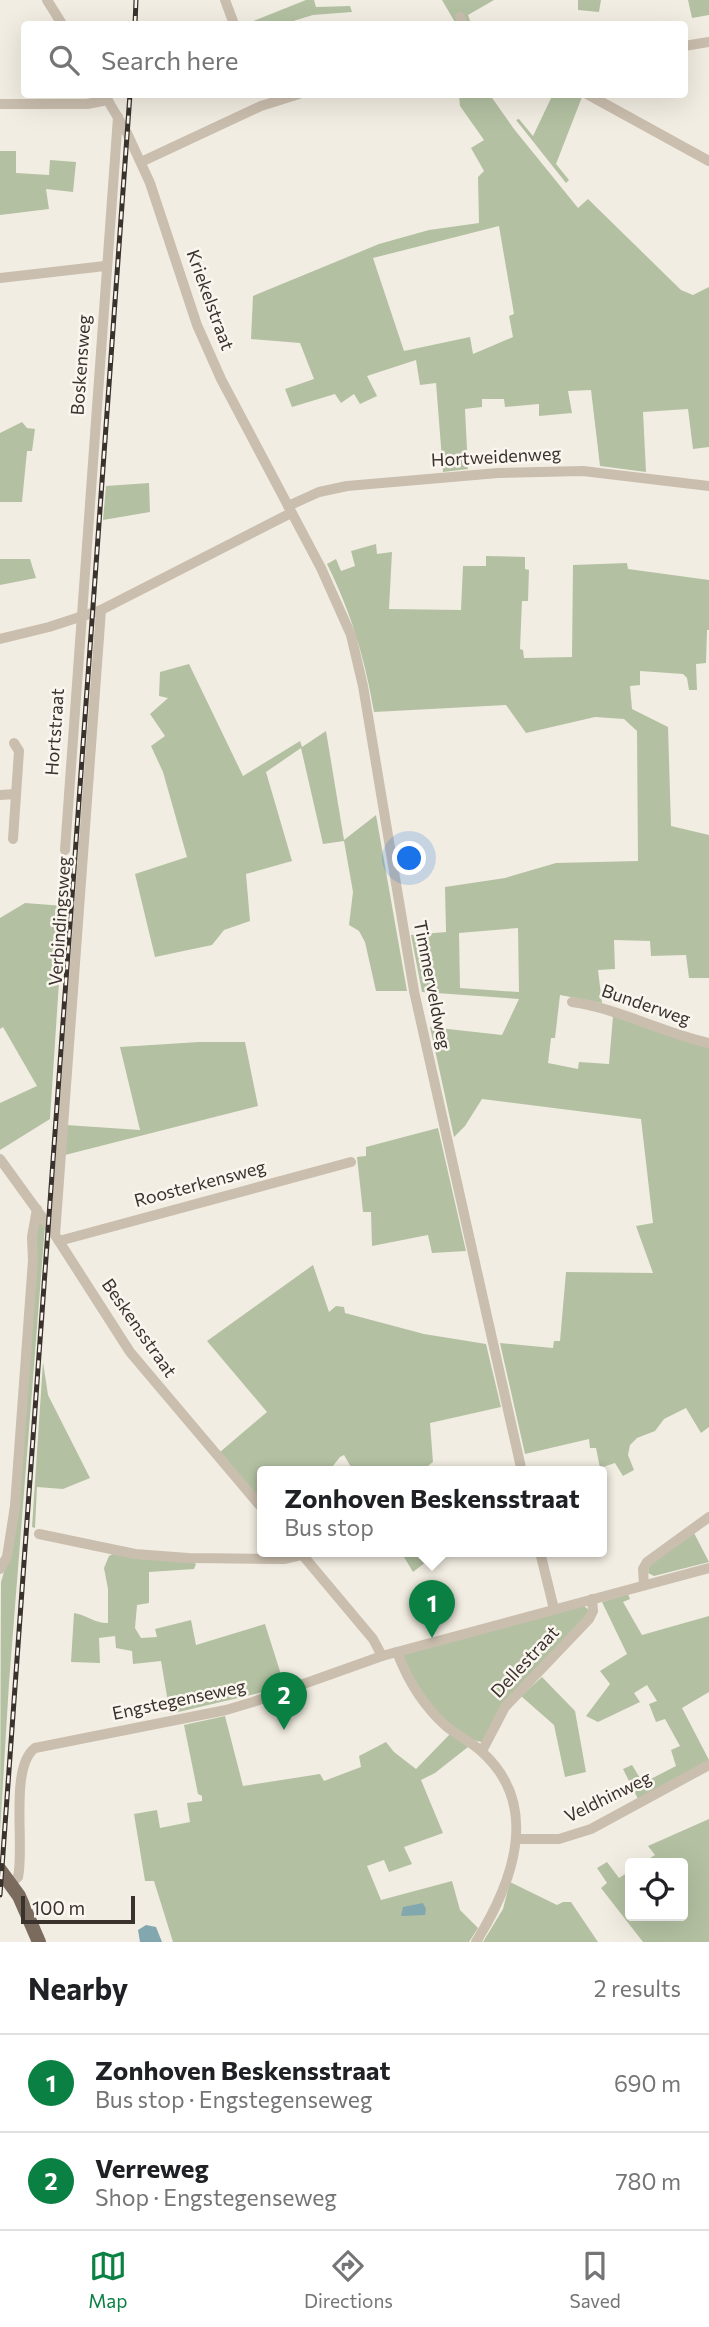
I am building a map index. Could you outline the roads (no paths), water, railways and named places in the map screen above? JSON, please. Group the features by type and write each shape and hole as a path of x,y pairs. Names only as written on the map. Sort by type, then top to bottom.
{"main road":[{"path":"0,1870 11,1883 39,1942"}],"street":[{"path":"47,0 60,21"},
{"path":"225,0 233,21"},
{"path":"688,45 709,42"},
{"path":"0,104 88,104 103,98"},
{"name":"Kriekelstraat","path":"107,98 141,162 210,354 290,509"},
{"path":"258,98 261,106"},
{"path":"141,162 261,106 286,98"},
{"path":"596,98 709,161"},
{"name":"Boskensweg","path":"87,615 106,266 118,117"},
{"path":"0,278 106,266"},
{"name":"Hortweidenweg","path":"87,615 290,509 309,496 347,486 498,473 583,471 709,486"},
{"name":"Timmerveldweg","path":"290,509 335,595 356,655 414,991 521,1466"},
{"path":"0,639 87,615"},
{"path":"69,736 76,628 87,615"},
{"name":"Hortstraat","path":"65,850 87,615"},
{"name":"Verbindingsweg","path":"57,1238 87,615"},
{"path":"13,839 19,751 15,743"},
{"path":"0,794 16,794"},
{"name":"Bunderweg","path":"572,1002 602,1007 617,1015 709,1043"},
{"name":"Beskensstraat","path":"0,1158 57,1238 130,1352 257,1502"},
{"name":"Roosterkensweg","path":"57,1238 351,1162"},
{"path":"0,1569 7,1557 6,1529 15,1506 32,1273 32,1237 37,1209"},
{"path":"644,1585 643,1569 647,1562 709,1517"},
{"path":"39,1534 118,1551 156,1556 291,1557"},
{"path":"304,1557 373,1639 382,1656"},
{"path":"541,1557 554,1609"},
{"name":"Engstegenseweg","path":"11,1883 18,1877 20,1867 19,1816 23,1768 25,1758 35,1748 226,1710 382,1656 709,1568"},
{"name":"Dellestraat","path":"482,1751 505,1707 589,1619 593,1611 592,1599"},
{"path":"397,1652 407,1681 447,1727 482,1751 505,1777 510,1787 517,1822 517,1839 500,1899 476,1942"},
{"name":"Veldhinweg","path":"517,1839 559,1839 591,1829 709,1765"}],"water":[{"path":"423,1903 425,1915 401,1916 403,1907"},
{"path":"146,1925 156,1927 162,1942 140,1942 138,1930"}],"railway":[{"path":"135,21 136,0"},
{"path":"0,1895 130,98"}],"place":[{"name":"Zonhoven Beskensstraat","path":"432,1638"},
{"name":"Verreweg","path":"284,1730"}]}
